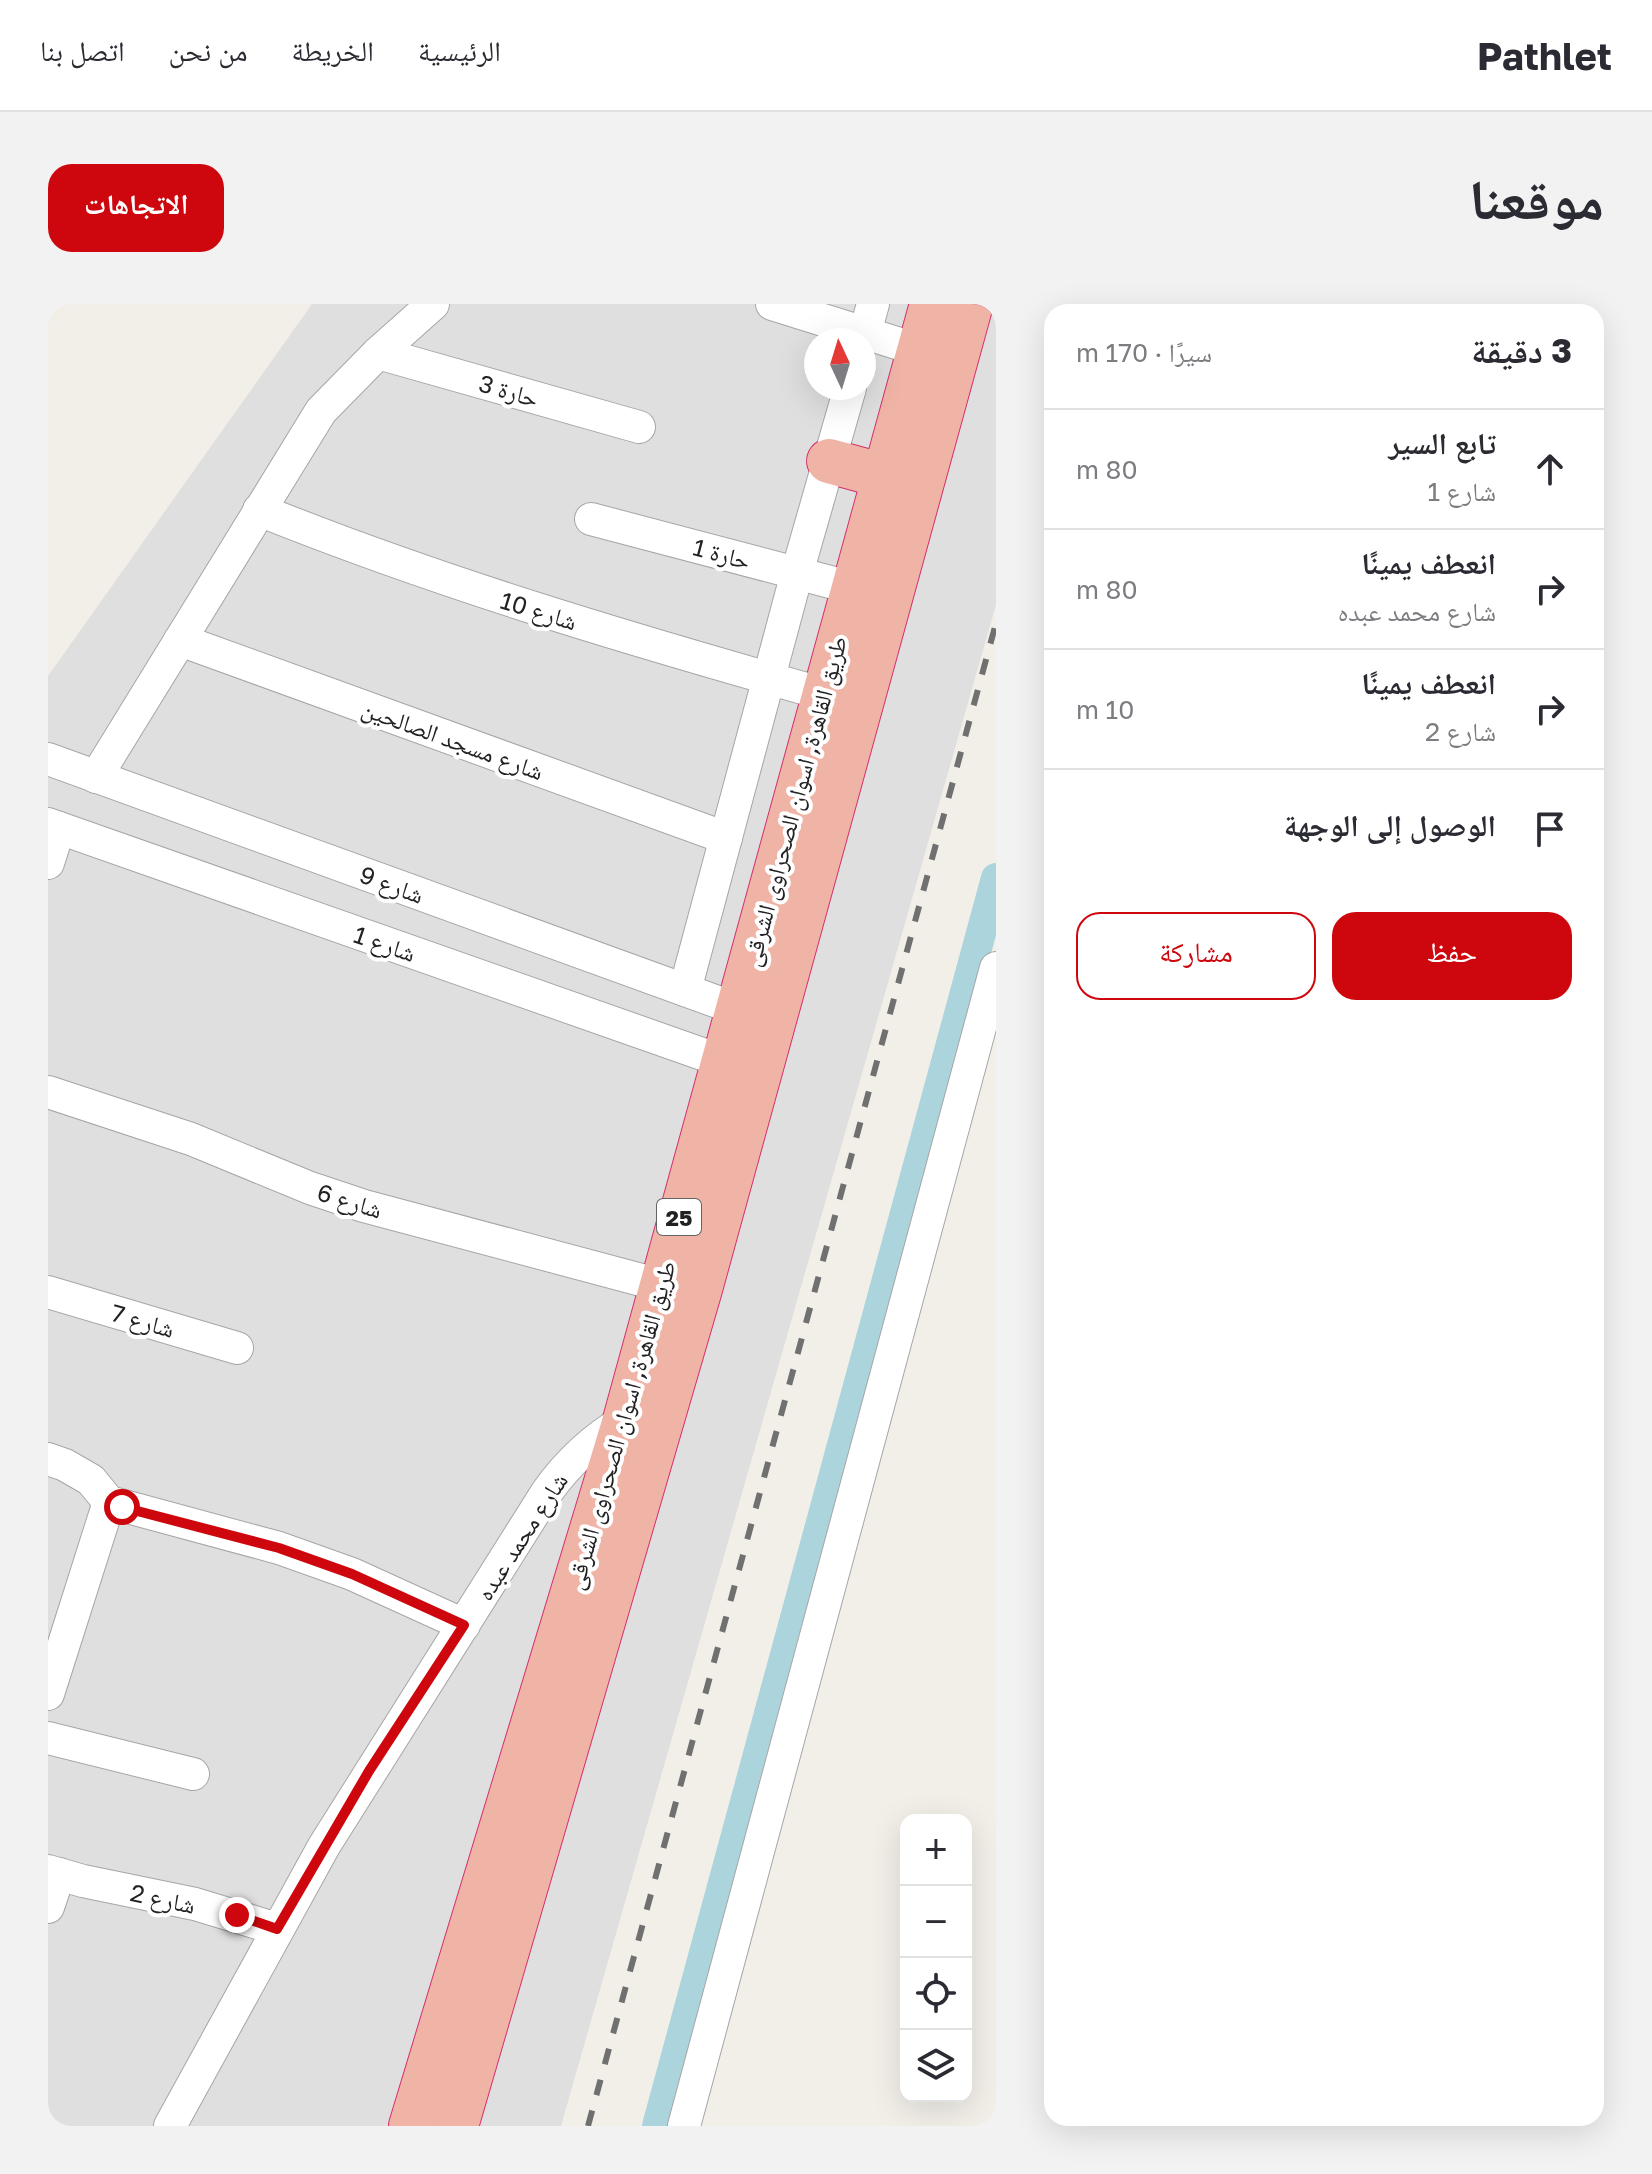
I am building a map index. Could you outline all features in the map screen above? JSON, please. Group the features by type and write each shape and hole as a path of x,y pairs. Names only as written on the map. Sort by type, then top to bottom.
{"highway":[{"name":"طريق القاهرة, اسوان الصحراوى الشرقى","path":"411,2126 625,1420 932,304"},
{"name":"طريق القاهرة, اسوان الصحراوى الشرقى","path":"456,2126 700,1289 971,304"},
{"path":"829,461 884,476"}],"street":[{"path":"96,777 321,411 378,353 433,304"},
{"path":"772,304 867,326 919,350"},
{"name":"حارة 3","path":"378,353 639,427"},
{"path":"685,990 847,400"},
{"name":"شارع 10","path":"259,510 348,546 501,598 824,694"},
{"name":"حارة 1","path":"591,519 853,588"},
{"name":"شارع مسجد الصالحين","path":"180,640 726,838"},
{"name":"شارع 9","path":"48,759 737,1009"},
{"path":"48,863 54,826"},
{"name":"شارع 1","path":"54,826 722,1061"},
{"path":"684,2126 996,968"},
{"name":"شارع 6","path":"48,1092 191,1139 310,1188 364,1206 660,1285"},
{"name":"شارع 7","path":"48,1292 237,1348"},
{"name":"شارع محمد عبده","path":"170,2126 277,1929 369,1771 563,1470 602,1433 625,1420"},
{"path":"48,1459 91,1480 109,1502 279,1548 352,1574 464,1625"},
{"path":"48,1694 109,1502"},
{"path":"48,1738 193,1774"},
{"path":"48,1907 53,1872"},
{"name":"شارع 2","path":"53,1872 195,1904 277,1929"}],"shaded area":[{"path":"312,304 996,304 996,605 561,2126 48,2126 48,676"}],"waterway":[{"path":"657,2126 996,878"}],"railway":[{"path":"588,2126 996,623"}],"route":[{"path":"122,1507 279,1548 352,1574 464,1625 369,1771 277,1929 237,1915"}]}
